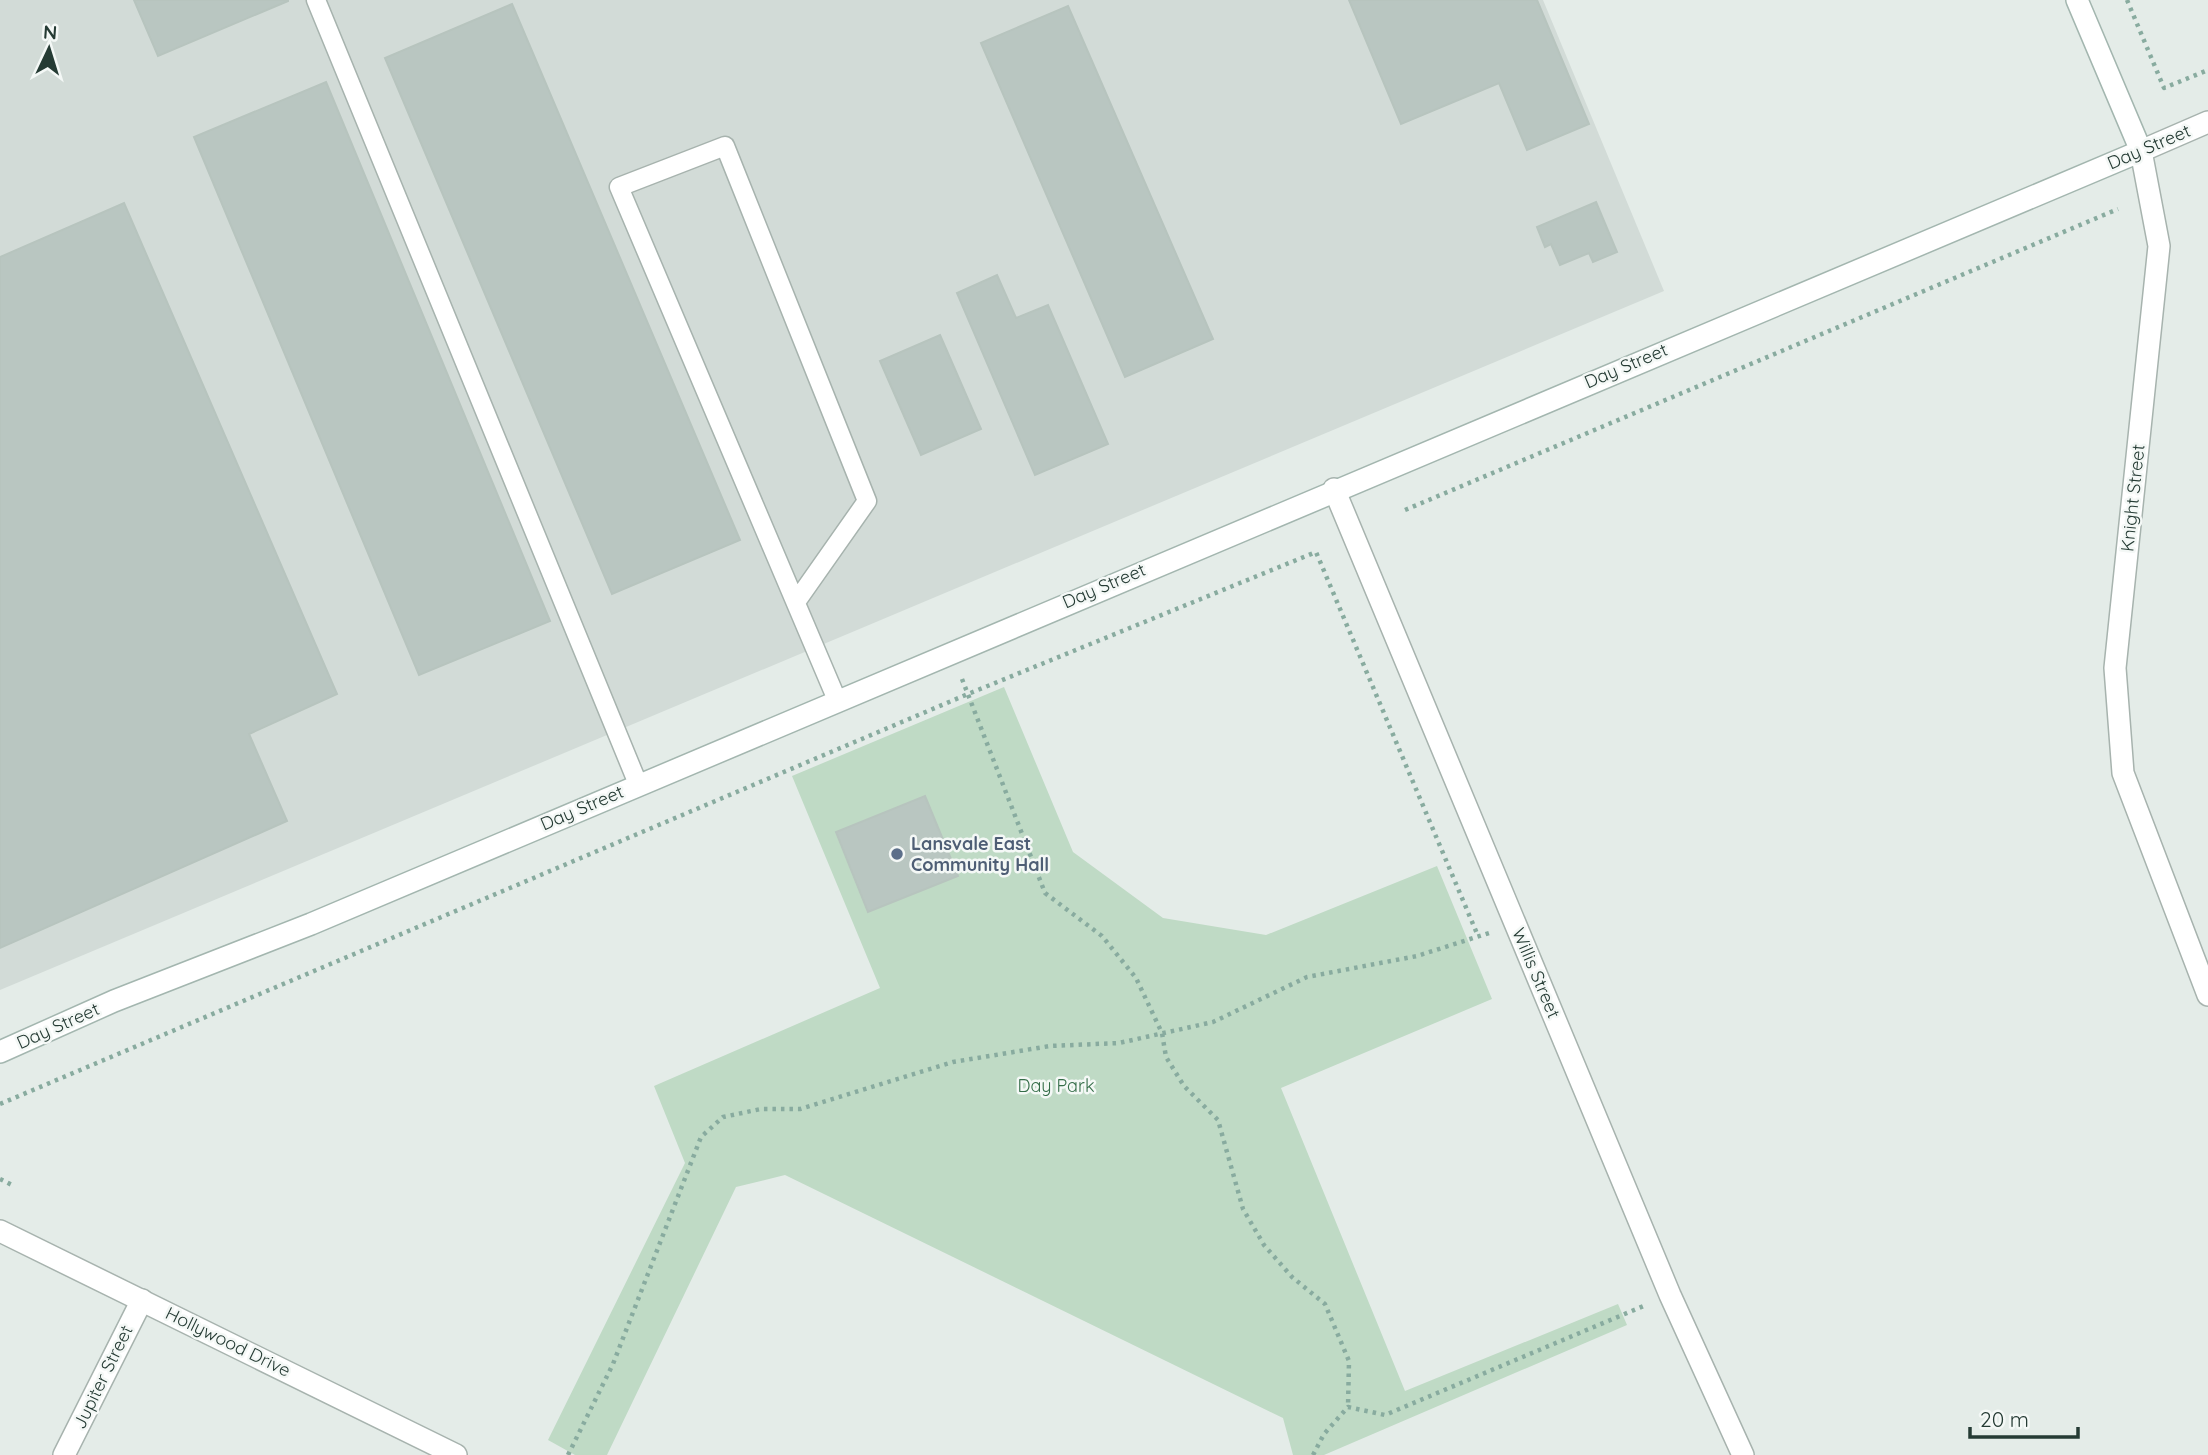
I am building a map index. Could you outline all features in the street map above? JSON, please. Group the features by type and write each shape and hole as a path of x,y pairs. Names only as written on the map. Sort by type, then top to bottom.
{"street":[{"name":"Knight Street","path":"2077,0 2141,150 2159,246 2115,668 2123,773 2208,995"},
{"name":"Day Street","path":"0,1052 114,1001 311,924 1334,489 2208,122"},
{"name":"Willis Street","path":"1334,489 1670,1295 1743,1455"},
{"name":"Hollywood Drive","path":"0,1231 456,1455"},
{"name":"Jupiter Street","path":"64,1455 142,1300"}],"lane":[{"path":"316,0 638,784"},
{"path":"796,603 867,501 725,146 619,187 837,700"}],"path":[{"path":"2127,0 2164,88 2208,70"},
{"path":"1405,509 2118,209"},
{"path":"0,1104 968,694 1316,552 1478,936"},
{"path":"952,651 1045,893 1102,936 1136,978 1162,1032 1166,1057 1184,1086 1218,1121 1243,1209 1257,1233 1292,1277 1325,1304 1349,1361 1348,1407 1324,1434 1313,1455"},
{"path":"568,1455 613,1364 701,1136 723,1117 761,1109 800,1109 953,1062 1050,1046 1119,1043 1213,1022 1307,977 1417,956 1515,925"},
{"path":"0,1179 12,1185"},
{"path":"1348,1407 1385,1415 1670,1295"}],"shaded area":[{"path":"0,0 1543,0 1664,291 0,990"}],"green space":[{"name":"Day Park","path":"1004,687 1073,852 1163,918 1266,935 1437,866 1492,999 1281,1088 1405,1391 1618,1304 1627,1325 1324,1455 1293,1455 1283,1418 785,1175 736,1187 607,1455 575,1455 548,1440 685,1163 654,1086 880,988 792,776"}],"building":[{"path":"134,0 288,0 288,1 158,56"},
{"path":"1349,0 1537,0 1589,124 1527,150 1499,83 1401,124"},
{"path":"512,4 740,540 612,594 385,58"},
{"path":"1068,6 1213,339 1125,377 981,43"},
{"path":"326,82 550,621 419,675 194,137"},
{"path":"1596,202 1617,252 1593,262 1589,253 1560,265 1551,244 1545,247 1537,227"},
{"path":"124,203 337,694 249,734 287,821 0,948 0,257"},
{"path":"997,275 1016,318 1048,305 1108,444 1035,475 957,293"},
{"path":"940,335 981,429 921,455 880,361"},
{"name":"Lansvale East Community Hall","path":"925,796 958,876 868,912 836,832"}],"place":[{"name":"Lansvale East Community Hall","path":"897,854"}]}
